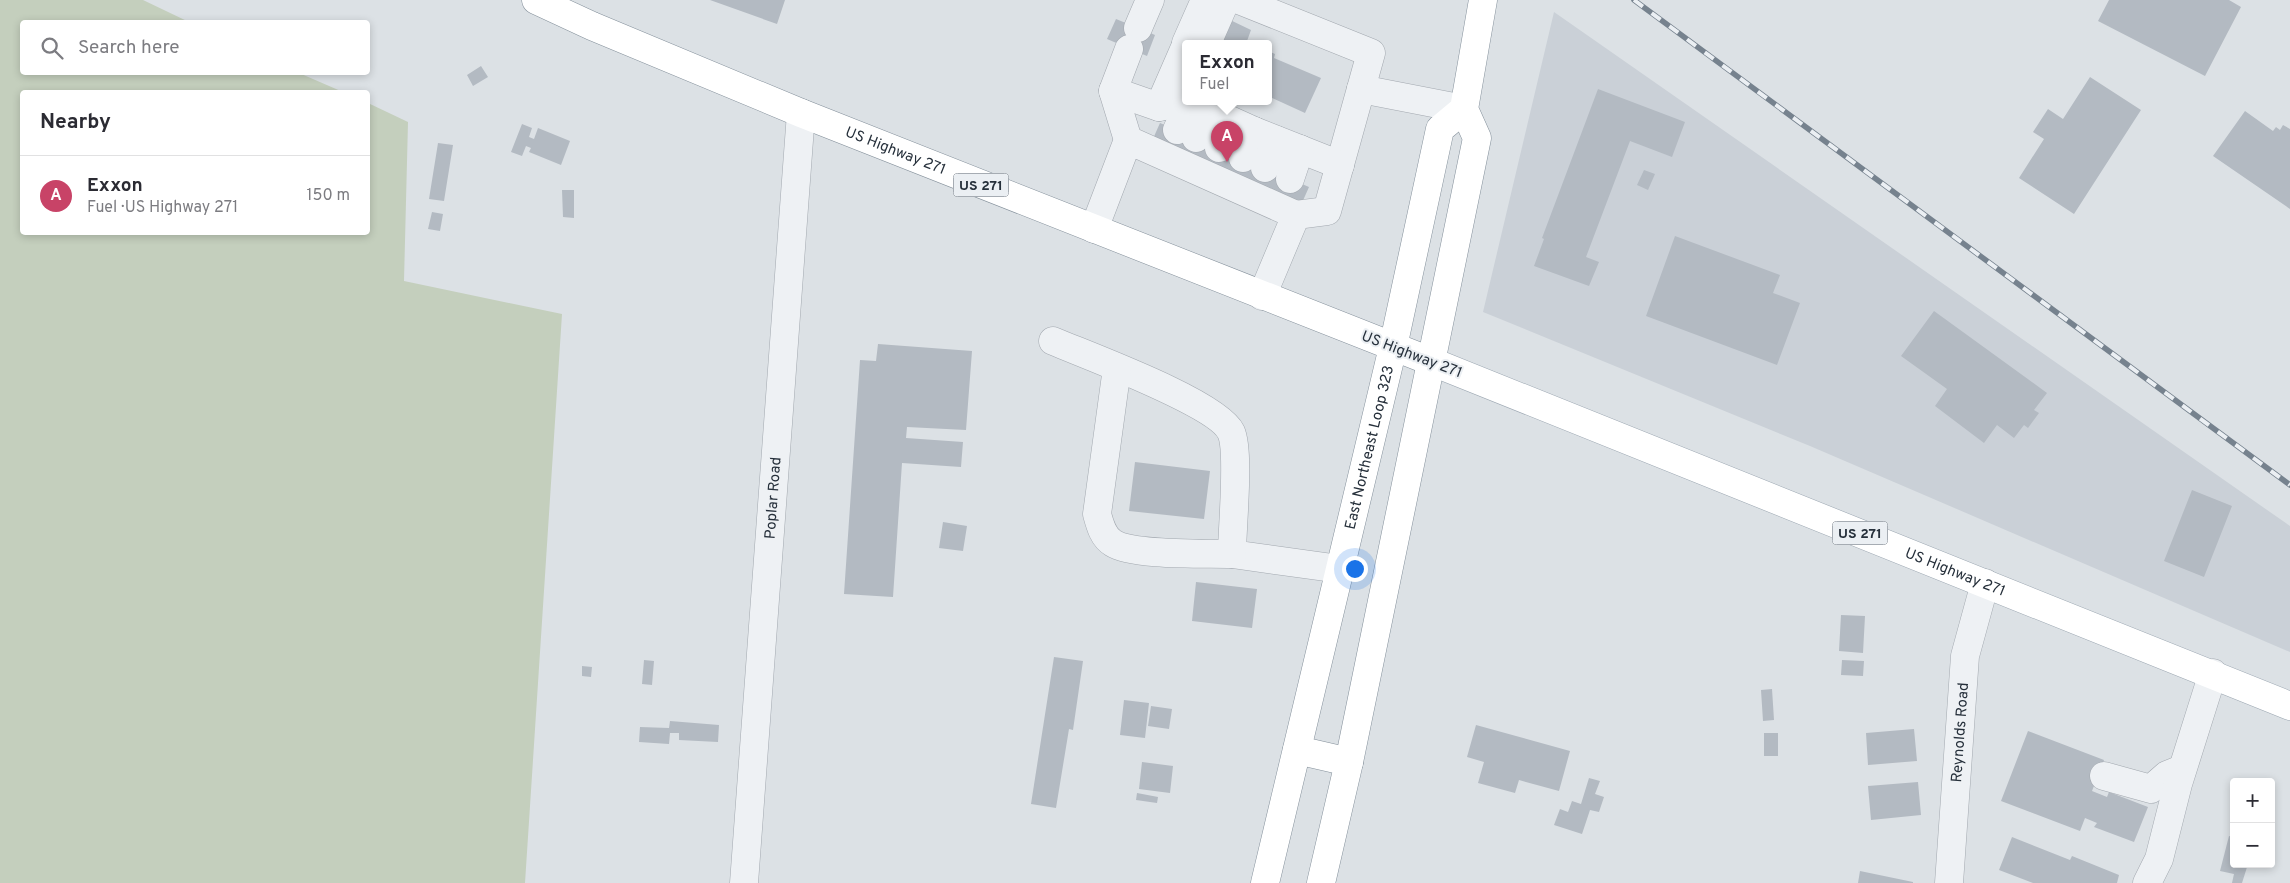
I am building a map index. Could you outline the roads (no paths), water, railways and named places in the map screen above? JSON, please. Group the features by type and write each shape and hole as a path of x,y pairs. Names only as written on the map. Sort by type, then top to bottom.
{"main road":[{"name":"US Highway 271","path":"536,0 801,113 1430,361 2213,673 2290,706"},
{"path":"1322,883 1349,762 1477,138 1464,108 1483,0"},
{"name":"East Northeast Loop 323","path":"1265,883 1393,347 1440,129 1464,108"},
{"path":"1297,750 1349,762"}],"street":[{"path":"1094,229 1128,140 1113,91 1150,0"},
{"path":"1188,40 1205,0"},
{"path":"1208,40 1226,0"},
{"path":"1128,140 1214,164 1287,200 1327,211 1371,53 1239,0"},
{"path":"1159,107 1182,55"},
{"path":"1361,89 1464,108"},
{"path":"1113,91 1159,107 1243,126 1340,164"},
{"name":"Poplar Road","path":"744,883 801,113"},
{"path":"1214,164 1243,126"},
{"path":"1214,164 1243,126"},
{"path":"1214,164 1243,126"},
{"path":"1243,126 1287,200 1262,296"},
{"path":"1053,341 1192,400 1231,432 1235,451 1232,554"},
{"path":"1117,368 1097,514 1102,532 1114,544 1146,551 1232,554 1340,569"},
{"name":"Reynolds Road","path":"1949,883 1966,656 1985,583"},
{"path":"2147,883 2159,859 2164,830 2213,673"},
{"path":"2104,776 2151,789 2167,775 2182,770"}],"railway":[{"path":"1634,0 2290,485"}],"place":[{"name":"Exxon","path":"1227,162"}]}
